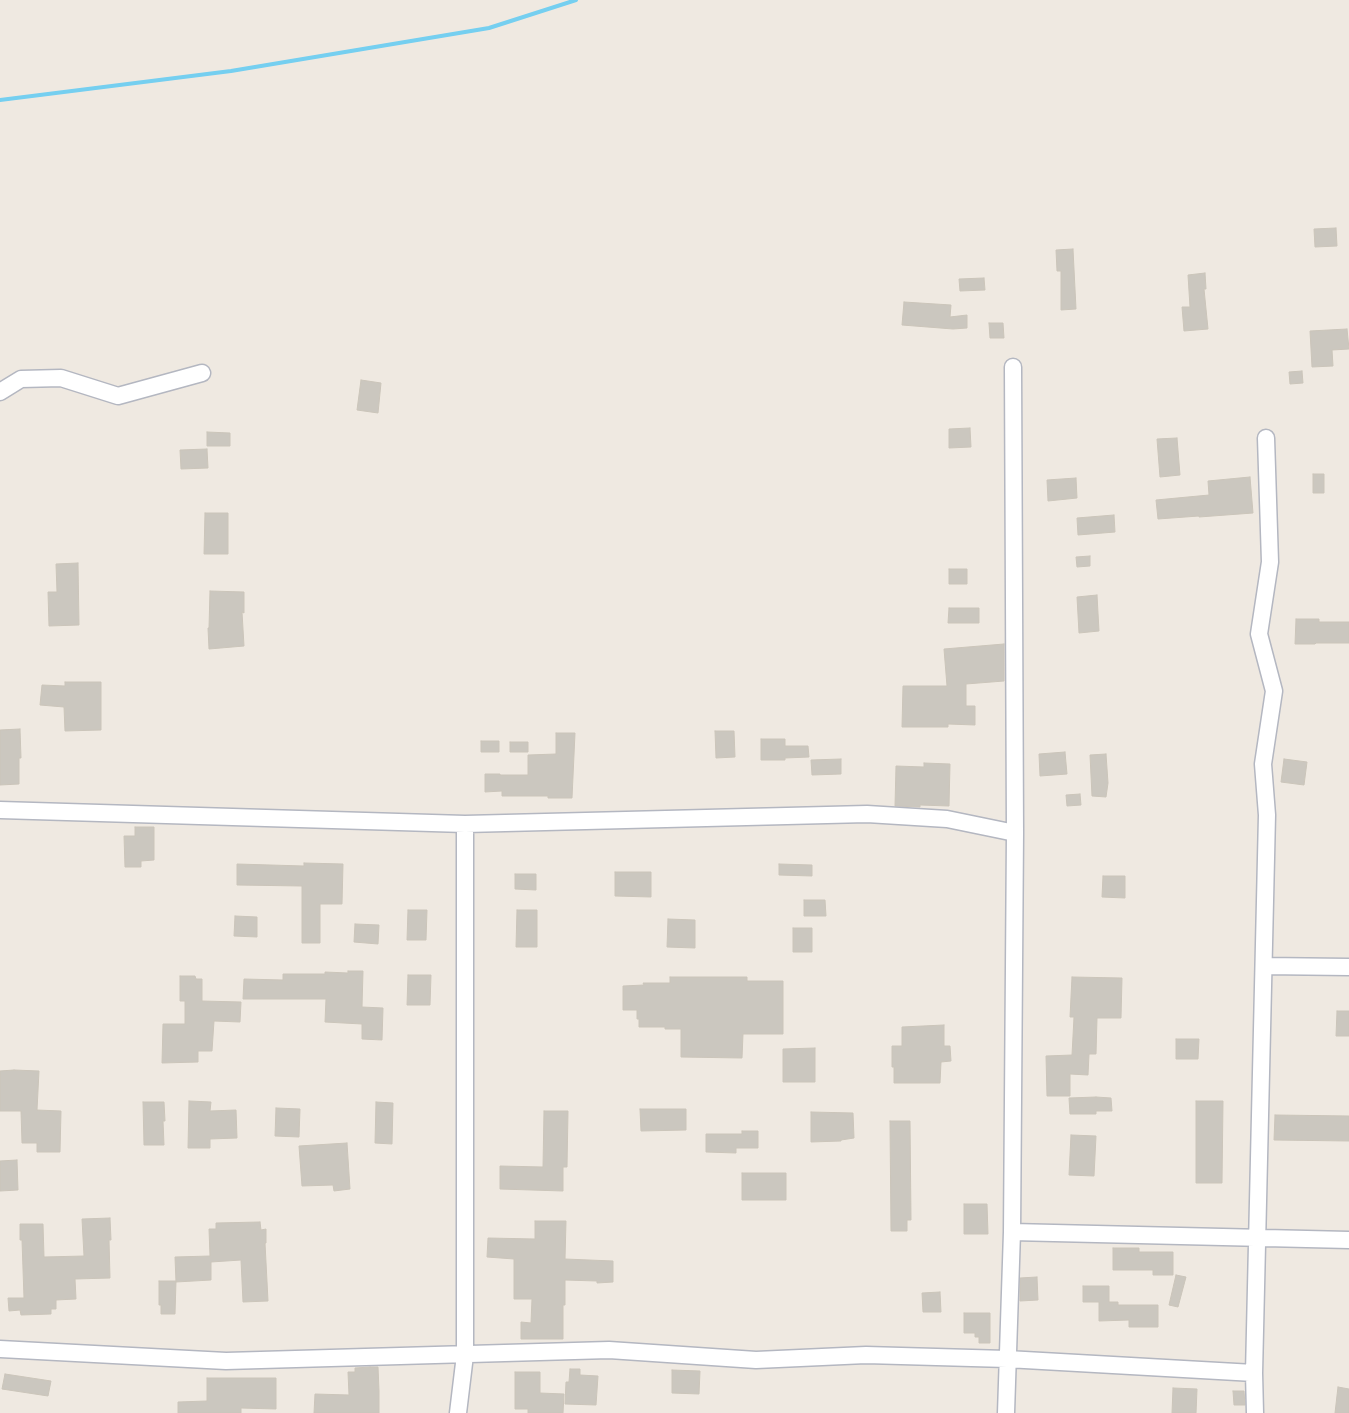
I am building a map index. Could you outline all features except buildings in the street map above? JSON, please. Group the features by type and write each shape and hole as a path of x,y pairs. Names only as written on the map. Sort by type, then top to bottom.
{"street":[{"path":"1006,1413 1012,1232 1015,833 1013,367"},
{"path":"0,392 20,378 61,378 118,396 202,372"},
{"path":"1255,1413 1254,1373 1267,815 1263,764 1274,691 1259,634 1270,562 1266,438"},
{"path":"0,810 465,824 867,814 947,819 1015,833"},
{"path":"458,1413 465,1355 465,824"},
{"path":"1264,966 1349,967"},
{"path":"1012,1232 1349,1240"},
{"path":"0,1349 226,1361 609,1350 756,1360 866,1355 1007,1359 1254,1373"}],"waterway":[{"path":"0,100 231,71 489,28 576,0"}]}
